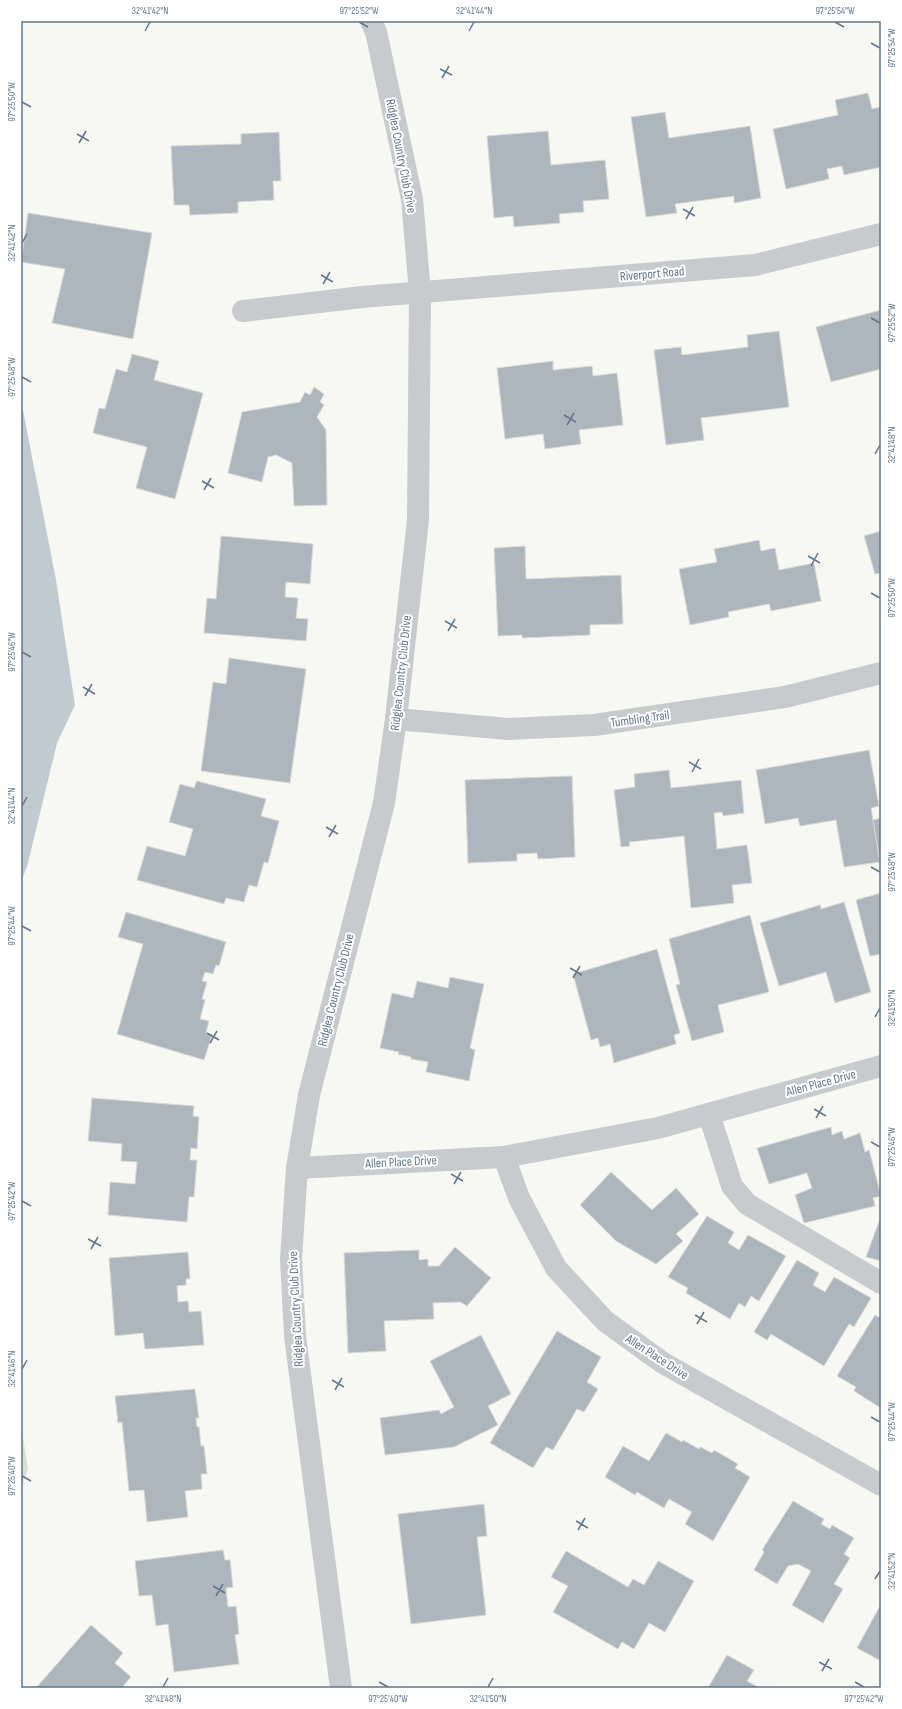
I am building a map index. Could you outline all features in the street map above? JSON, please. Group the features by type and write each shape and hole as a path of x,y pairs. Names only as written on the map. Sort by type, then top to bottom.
{"street":[{"name":"Ridglea Country Club Drive","path":"341,1688 295,1336 291,1259 297,1168 309,1095 384,803 396,720 418,520 420,293 412,199 376,32 371,21"},
{"name":"Riverport Road","path":"420,293 755,265 881,234"},
{"path":"243,311 362,296 420,293"},
{"name":"Tumbling Trail","path":"396,720 508,729 594,725 785,698 881,672"},
{"name":"Allen Place Drive","path":"297,1168 504,1157 658,1128 881,1066"},
{"path":"709,1114 732,1186 747,1204 881,1283"},
{"name":"Allen Place Drive","path":"504,1157 519,1198 556,1268 605,1322 663,1363 881,1485"}],"shaded area":[{"path":"21,400 56,580 75,705 57,743 27,867 21,881"},
{"path":"21,1425 28,1469 21,1490"}],"building":[{"path":"868,93 872,109 881,107 881,167 844,175 842,166 827,169 829,179 786,189 773,129 838,115 835,100"},
{"path":"665,112 669,138 750,126 761,198 734,203 734,196 675,204 677,213 646,217 631,117"},
{"path":"548,131 551,165 605,160 609,199 583,201 584,212 559,214 560,223 514,227 513,216 494,218 487,136"},
{"path":"279,132 281,181 273,181 274,200 238,202 238,213 190,215 189,205 174,205 171,146 241,144 241,134"},
{"path":"28,213 152,233 133,339 52,323 65,269 21,262"},
{"path":"881,310 881,369 831,382 816,327"},
{"path":"779,331 789,407 701,418 704,440 666,445 654,350 681,347 682,355 748,347 747,335"},
{"path":"132,354 159,361 154,380 203,393 175,499 136,488 147,447 93,433 99,408 105,409 116,369 127,372"},
{"path":"553,361 553,370 592,366 593,376 617,373 623,425 579,430 581,444 545,449 543,434 505,439 497,368"},
{"path":"314,387 324,394 320,402 324,405 317,417 326,430 327,505 294,506 292,463 276,455 268,457 262,482 228,473 242,412 300,402 305,392 310,395"},
{"path":"881,531 881,573 875,574 864,536"},
{"path":"221,536 313,544 310,584 286,582 285,597 298,598 296,618 308,619 306,641 204,633 207,598 216,599"},
{"path":"759,540 761,551 775,548 779,570 814,563 821,601 771,611 769,604 728,612 729,617 690,625 679,569 717,562 714,549"},
{"path":"525,546 526,579 621,575 623,624 590,625 590,635 522,638 522,635 498,636 494,548"},
{"path":"229,658 306,669 290,783 201,771 213,682 226,684"},
{"path":"869,750 879,806 871,808 880,862 844,867 836,820 800,826 798,818 765,824 756,770"},
{"path":"669,770 671,788 741,780 744,813 723,816 722,812 714,813 717,849 747,845 752,883 732,885 734,903 691,908 684,836 629,842 630,846 621,847 614,790 635,787 634,774"},
{"path":"572,776 575,857 538,859 537,853 517,854 517,861 468,863 465,780"},
{"path":"197,781 266,799 261,816 279,821 268,863 264,862 257,887 249,885 244,902 226,898 224,904 137,880 147,846 185,856 193,829 169,822 180,784 194,788"},
{"path":"881,818 881,861 880,862 873,820"},
{"path":"881,893 881,954 870,956 856,900"},
{"path":"844,902 871,992 835,1003 826,972 779,986 760,923 820,905 821,909"},
{"path":"126,912 226,942 219,966 216,965 213,974 205,972 202,981 207,982 202,999 205,1000 200,1019 209,1021 206,1033 212,1035 204,1060 117,1034 143,944 118,937"},
{"path":"750,915 769,992 718,1005 724,1032 692,1041 676,985 680,984 669,939"},
{"path":"657,949 680,1033 674,1035 676,1044 614,1063 610,1044 600,1047 598,1038 591,1040 573,974"},
{"path":"450,977 484,984 470,1048 475,1050 469,1081 426,1072 428,1062 411,1059 411,1057 398,1054 399,1052 380,1048 392,993 413,998 417,981 448,988"},
{"path":"92,1098 194,1106 193,1116 199,1117 197,1149 191,1148 190,1160 197,1160 194,1197 189,1197 187,1222 108,1215 110,1182 135,1184 137,1162 121,1161 122,1144 88,1141"},
{"path":"831,1127 832,1135 842,1131 844,1139 860,1133 865,1152 869,1150 881,1196 873,1198 875,1206 804,1223 795,1195 812,1188 807,1173 769,1184 757,1148"},
{"path":"611,1172 652,1210 676,1188 699,1214 676,1234 683,1241 656,1264 616,1241 580,1205"},
{"path":"707,1216 734,1232 728,1243 739,1250 748,1235 786,1256 759,1301 751,1296 745,1307 739,1303 730,1319 686,1293 688,1288 668,1277"},
{"path":"881,1216 881,1261 866,1257"},
{"path":"455,1247 491,1278 467,1306 460,1302 433,1303 434,1319 384,1321 386,1351 348,1353 344,1253 419,1250 419,1260 428,1259 428,1266 439,1266"},
{"path":"188,1252 190,1279 186,1279 186,1285 177,1286 178,1302 188,1301 189,1312 201,1311 204,1345 145,1349 143,1333 115,1336 109,1258"},
{"path":"797,1260 819,1273 813,1285 825,1292 834,1277 871,1298 854,1327 849,1324 824,1366 771,1334 767,1340 754,1332"},
{"path":"875,1315 881,1318 881,1408 854,1391 856,1387 837,1376"},
{"path":"557,1331 601,1357 587,1382 598,1389 584,1412 577,1409 553,1450 546,1447 533,1468 490,1443"},
{"path":"481,1335 511,1394 488,1406 498,1425 454,1447 385,1455 380,1418 439,1410 441,1414 454,1407 430,1361"},
{"path":"195,1389 199,1418 196,1418 197,1427 199,1427 201,1446 204,1446 207,1474 201,1474 202,1489 185,1491 188,1517 147,1522 144,1490 129,1491 122,1422 118,1423 115,1396"},
{"path":"666,1433 699,1449 700,1447 712,1453 714,1450 738,1464 735,1468 750,1477 713,1541 685,1524 692,1512 669,1499 664,1508 637,1492 635,1495 605,1477 623,1446 649,1461"},
{"path":"793,1501 824,1519 821,1524 830,1529 832,1525 854,1538 844,1554 850,1558 834,1584 843,1589 823,1623 792,1605 811,1571 798,1564 788,1566 777,1584 754,1570 764,1552 762,1550"},
{"path":"484,1504 487,1536 477,1537 486,1615 411,1624 398,1514"},
{"path":"223,1550 225,1560 230,1560 233,1587 226,1588 228,1607 236,1606 239,1634 235,1635 239,1664 174,1672 168,1624 156,1626 152,1595 139,1596 135,1561"},
{"path":"566,1551 628,1587 633,1579 644,1585 658,1561 694,1581 665,1632 649,1623 634,1649 622,1642 618,1649 553,1612 568,1586 551,1577"},
{"path":"881,1604 881,1661 857,1648"},
{"path":"91,1625 123,1653 115,1663 131,1677 123,1686 126,1688 36,1688"},
{"path":"727,1655 754,1670 747,1681 760,1688 708,1688"}]}
